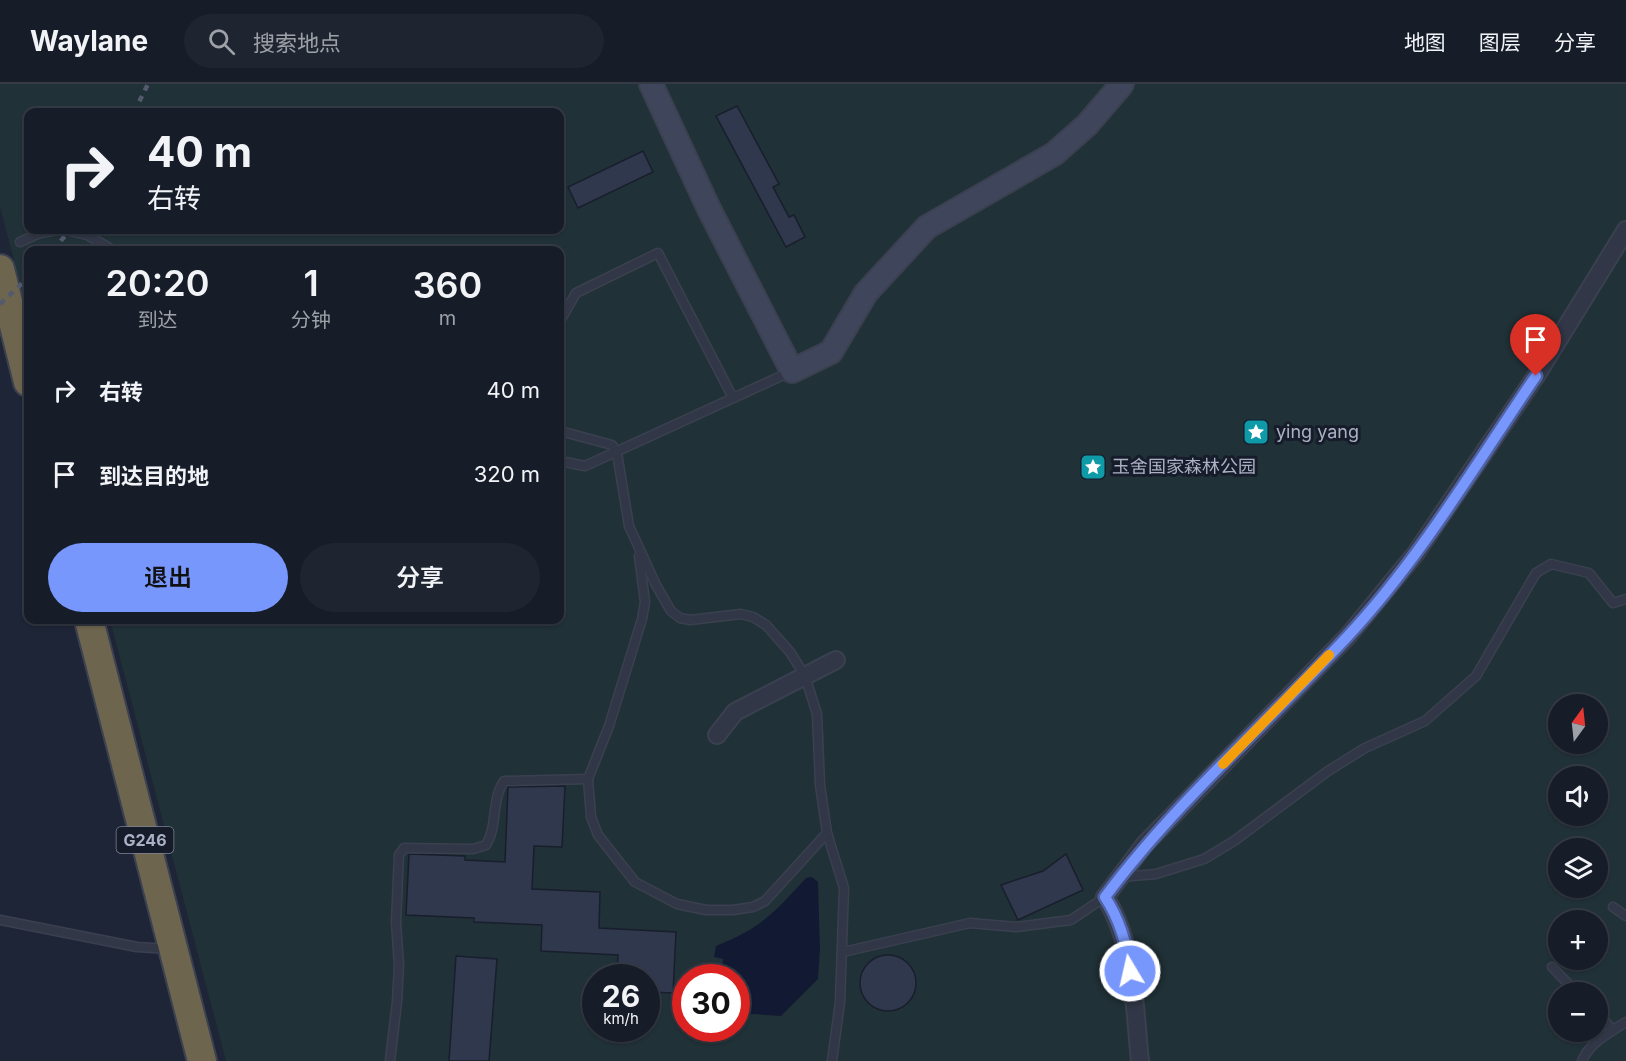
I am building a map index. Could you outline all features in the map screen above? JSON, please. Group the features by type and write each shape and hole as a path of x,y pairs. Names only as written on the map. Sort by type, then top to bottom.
{"highway":[{"path":"0,269 24,366"},
{"name":"G246","path":"90,624 202,1061"}],"street":[{"path":"651,84 709,209 792,371 831,352 866,293 927,227 1054,154 1087,125 1122,84"},
{"path":"1140,1061 1127,949 1116,914 1105,897 1145,844 1348,636 1416,553 1536,376 1626,230"},
{"path":"717,735 735,712 836,660"}],"lane":[{"path":"20,242 38,234"},
{"path":"83,234 106,246"},
{"path":"564,314 576,293 658,253 733,398"},
{"path":"564,462 585,466 792,371"},
{"path":"564,432 612,445 617,453 628,526 656,585 672,611 680,618 690,620 741,614 753,617 766,624 790,652 805,676 817,714 820,785 827,833 844,888 840,1002 832,1061"},
{"path":"638,547 645,602 642,619 609,726 588,779 591,817 598,835 635,882 677,904 706,910 733,910 753,907 765,901 827,833"},
{"path":"1120,877 1156,874 1203,859 1234,841 1328,771 1365,748 1425,721 1476,676 1536,573 1551,564 1589,573 1613,603 1626,599"},
{"path":"390,1061 399,965 396,922 399,855 404,848 473,849 486,845 492,836 499,789 504,781 588,779"},
{"path":"843,952 970,923 1016,927 1071,920 1105,897"},
{"path":"1613,907 1626,916"},
{"path":"0,921 137,948 173,950"},
{"path":"1555,970 1566,982"},
{"path":"1582,1061 1597,1040 1626,1022"},
{"path":"1608,1025 1613,1030"}],"shaded area":[{"name":"玉舍国家森林公园","path":"0,84 1626,84 1626,1061 226,1061 111,624 564,624 564,246 24,246 24,299 0,207"}],"water":[{"path":"812,877 818,882 820,948 818,979 781,1016 750,1014 750,964 723,964 723,959 714,957 716,946 756,926 776,910 806,878"}],"building":[{"path":"737,106 779,184 773,187 789,217 794,215 805,237 786,247 716,116"},
{"path":"643,151 653,172 578,208 568,187"},
{"path":"565,786 562,847 534,846 532,889 600,892 599,928 676,932 674,964 672,964 672,993 660,993 660,964 618,964 618,955 541,951 542,925 474,922 474,918 406,915 409,854 465,856 465,860 505,862 508,787"},
{"path":"1066,854 1083,890 1018,920 1001,885 1043,871"},
{"path":"888,955 903,960 911,968 916,983 911,998 903,1006 888,1011 873,1006 865,998 860,983 865,968 873,960"},
{"path":"456,956 497,959 489,1061 449,1061"}],"railway":[{"path":"136,108 148,84"},
{"path":"56,246 67,234"},
{"path":"0,304 24,282"}],"slow traffic":[{"path":"1223,764 1329,655"}],"place":[{"name":"ying yang","path":"1256,432"},
{"name":"玉舍国家森林公园","path":"1093,467"}],"route":[{"path":"1130,971 1127,949 1116,914 1105,897 1145,844 1348,636 1416,553 1536,376"}]}
